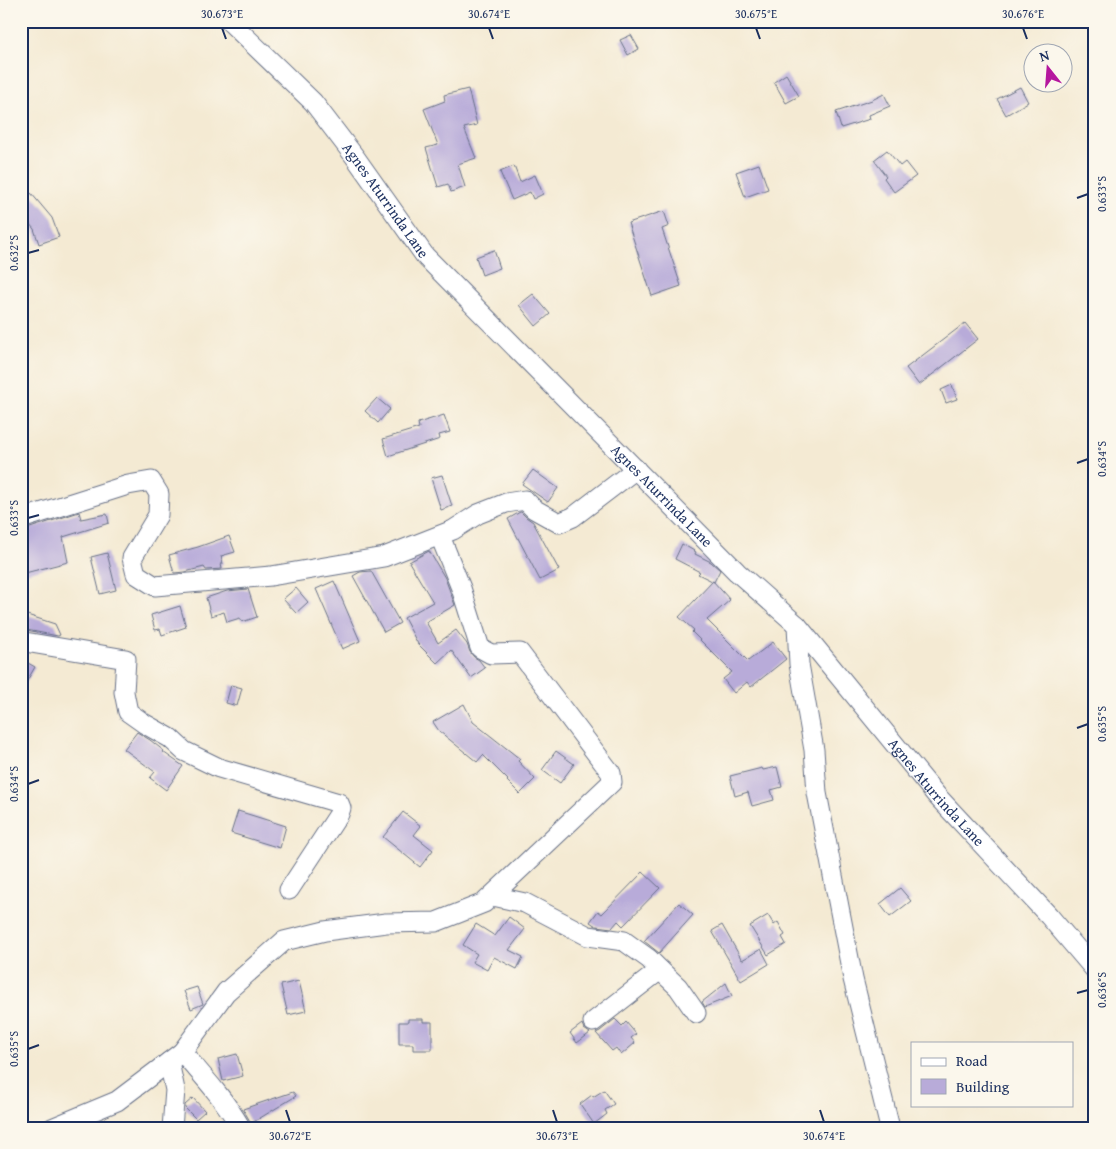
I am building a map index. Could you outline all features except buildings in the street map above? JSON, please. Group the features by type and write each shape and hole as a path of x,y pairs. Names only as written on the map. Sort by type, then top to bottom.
{"street":[{"name":"Agnes Aturrinda Lane","path":"231,22 313,102 355,157 425,256 737,572 797,625 938,796 1049,916 1095,970"},
{"path":"21,519 128,485 150,481 159,494 158,515 132,558 136,574 155,586 271,576 384,557 440,536 478,514 524,500 534,509 559,523 573,517 636,469"},
{"path":"52,1128 117,1101 175,1057 226,992 284,941 325,931 386,923 436,922 484,903 612,782 611,773 520,654 491,654 480,648 461,588 440,536"},
{"path":"797,625 799,664 814,750 817,793 852,979 890,1128"},
{"path":"21,640 126,659 124,692 128,712 170,738 184,751 219,768 339,803 341,808 339,814 289,890"},
{"path":"493,896 525,903 588,936 624,941 649,959 678,987 696,1012"},
{"path":"593,1022 660,970"},
{"path":"172,1128 175,1057"},
{"path":"175,1057 208,1081 241,1128"}]}
